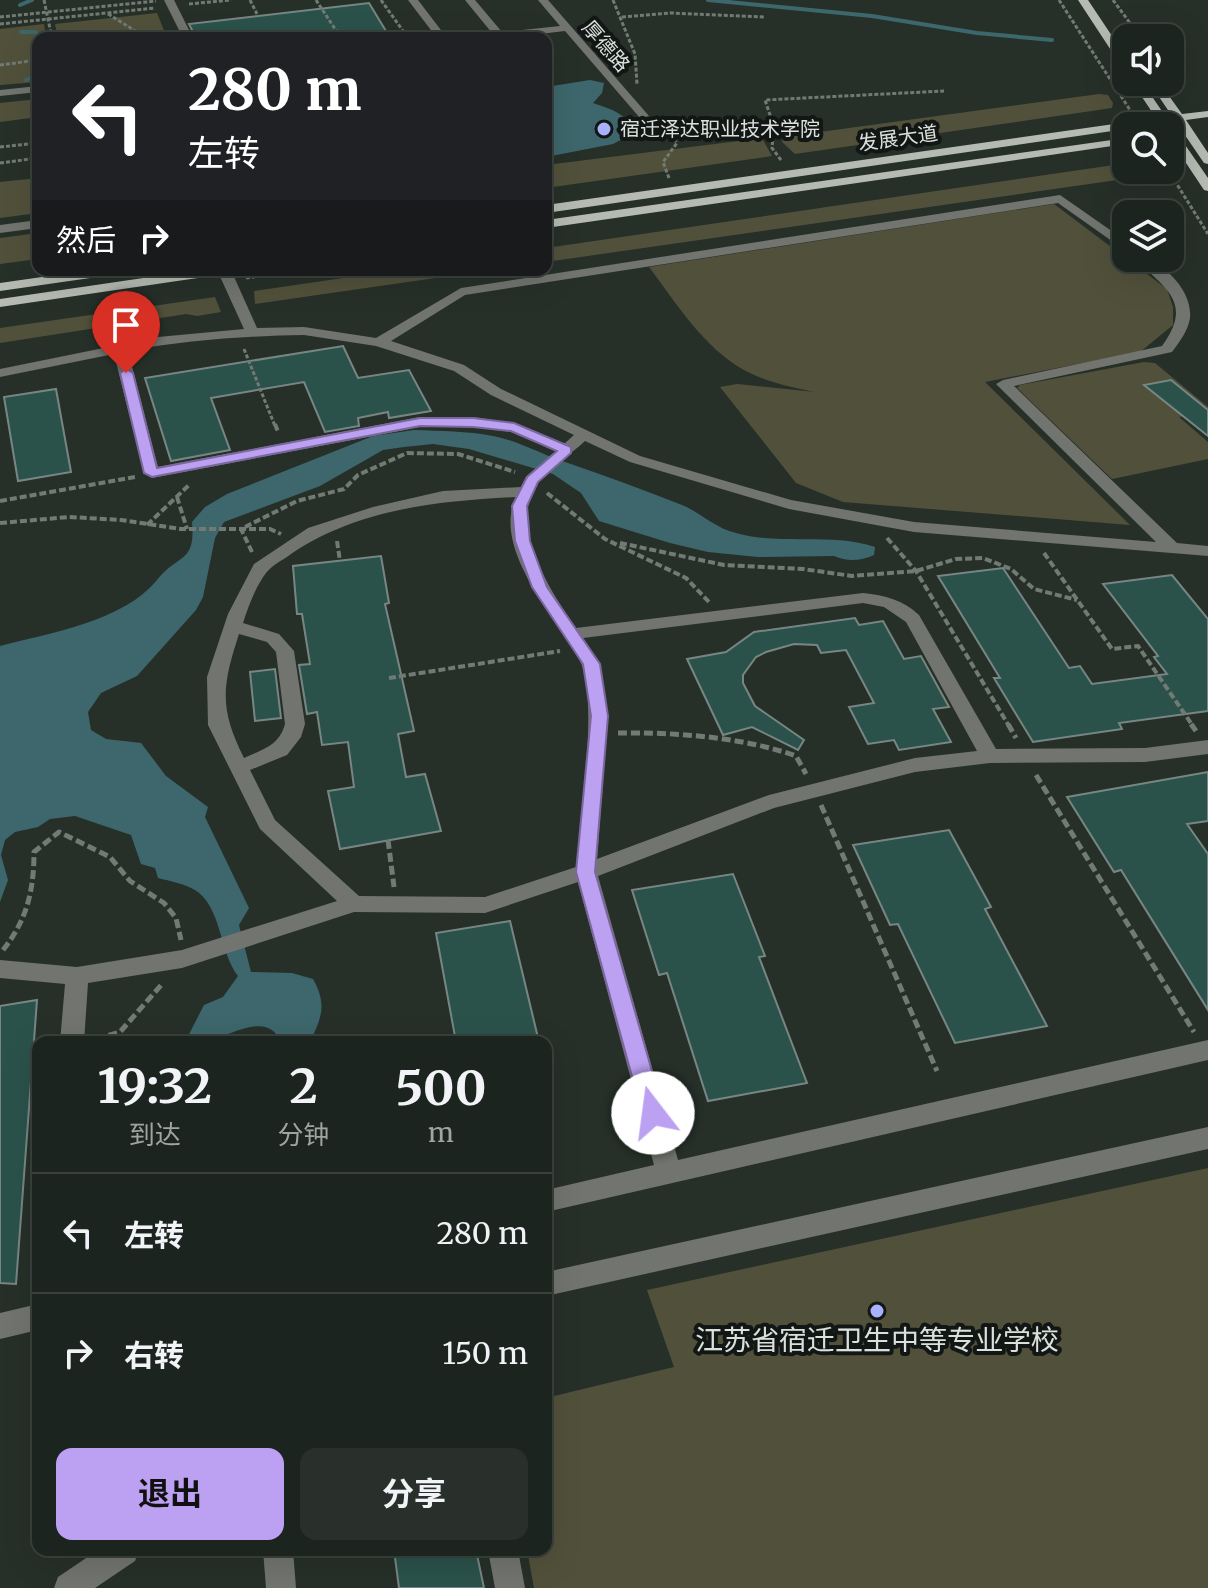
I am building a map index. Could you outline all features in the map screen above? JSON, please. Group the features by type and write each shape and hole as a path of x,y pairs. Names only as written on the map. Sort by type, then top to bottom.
{"main road":[{"path":"1083,0 1112,44"},
{"name":"发展大道","path":"1184,117 1208,114"},
{"path":"1184,123 1193,131 1208,161"},
{"name":"发展大道","path":"552,208 1112,128"},
{"name":"发展大道","path":"1184,130 1193,131"},
{"name":"发展大道","path":"552,223 1112,143"},
{"path":"1184,152 1208,187"},
{"path":"0,287 76,276"},
{"path":"0,303 184,276"}],"lane":[{"path":"413,0 437,32"},
{"path":"470,0 496,32"},
{"name":"厚德路","path":"543,0 644,116"},
{"path":"168,2 185,32"},
{"path":"537,32 566,28"},
{"path":"0,93 32,90"},
{"path":"378,342 400,332 461,292 1060,199 1112,237"},
{"path":"0,229 32,225"},
{"path":"1156,272 1179,293 1185,314 1181,334 1167,349 1003,384 1172,548"},
{"path":"227,276 245,332"},
{"path":"0,373 120,348 245,332 304,331 378,342 459,368 574,443"},
{"path":"120,348 152,473 420,422 444,421 514,428 775,500 914,527 1208,551"},
{"path":"574,443 532,480 520,506 522,541 539,587 591,664 599,716 586,872 669,1173"},
{"path":"354,904 267,824 218,725 216,677 233,626 260,568 314,531 392,507 443,496 526,492"},
{"path":"577,641 863,598 885,600 904,609 913,619 990,756"},
{"path":"233,626 273,638 285,651 295,724 291,737 280,750 237,768"},
{"path":"0,969 77,976 182,959 354,904 485,905 586,872 769,802 915,765 990,756 1145,755 1207,747"},
{"path":"77,976 80,1036"},
{"path":"552,1200 1207,1050"},
{"path":"552,1283 1208,1138"},
{"path":"0,1326 32,1318"},
{"path":"69,1588 115,1556"},
{"path":"278,1556 281,1588"},
{"path":"504,1556 510,1588"}],"path":[{"path":"44,0 51,32"},
{"path":"102,6 103,0"},
{"path":"0,17 102,6 231,0"},
{"path":"250,0 257,14"},
{"path":"316,0 337,32"},
{"path":"381,0 404,32"},
{"path":"1059,0 1131,112"},
{"path":"1113,0 1131,24"},
{"path":"0,24 105,13 168,2"},
{"path":"105,13 135,32"},
{"path":"622,17 671,13 764,17"},
{"path":"0,65 32,61"},
{"path":"781,160 772,148 774,127 765,100 944,91"},
{"path":"0,147 32,144"},
{"path":"0,163 32,159"},
{"path":"1177,184 1208,234"},
{"path":"245,332 284,448"},
{"path":"147,526 212,462"},
{"path":"0,501 76,490 152,473"},
{"path":"176,496 187,529"},
{"path":"0,523 69,517 187,529 270,529 299,542"},
{"path":"871,519 916,571 1024,756 1207,1050"},
{"path":"1035,539 1112,649 1138,646 1207,747"},
{"path":"607,540 698,561 852,576 916,571 956,559 983,558 1011,569 1034,589 1077,600"},
{"path":"389,678 577,641"},
{"path":"597,734 675,732 769,746 796,756 815,791 937,1071"},
{"path":"0,953 13,938 30,907 35,880 34,852 59,832 110,857 128,880 154,893 174,912 181,934 182,959 120,1032 102,1036"},
{"path":"388,840 396,904"}],"green space":[{"path":"157,13 165,32 57,32 55,24"},
{"path":"44,24 45,32 32,32 32,82 0,85 0,29"},
{"path":"1108,95 1113,103 1112,108 795,154 782,142 783,137"},
{"path":"32,100 32,118 0,122 0,103"},
{"path":"755,139 763,140 772,156 552,187 552,164"},
{"path":"1112,165 1112,181 552,261 552,247"},
{"path":"32,179 32,214 0,218 0,182"},
{"path":"1054,204 1112,248 1112,272 1144,272 1167,289 1173,307 1173,325 1140,352 985,382 1130,525 843,502 796,483 720,387 737,384 815,392 761,378 729,360 703,337 649,267"},
{"path":"32,234 32,260 0,264 0,238"},
{"path":"357,276 449,276 255,304 254,291"},
{"path":"215,297 221,312 197,316 186,314 0,343 0,328"},
{"path":"1144,362 1155,363 1208,407 1208,411 1179,417 1208,442 1208,459 1112,479 1017,388 1020,385"},
{"name":"江苏省宿迁卫生中等专业学校","path":"1208,1168 1208,1588 534,1588 528,1556 552,1556 552,1397 674,1367 647,1290"}],"water":[{"path":"590,80 604,83 602,93 593,103 624,117 632,127 630,135 613,144 552,156 552,86"},
{"path":"414,430 503,438 682,505 728,531 771,539 841,540 875,547 874,555 854,560 834,556 758,557 708,552 670,543 599,521 581,493 553,474 469,449 433,444 383,450 320,486 224,522 215,538 203,597 196,610 137,676 101,693 88,712 91,730 106,739 141,743 166,776 208,807 205,817 249,908 239,925 251,972 292,973 313,979 320,996 321,1010 313,1036 277,1036 268,1028 259,1026 224,1036 188,1036 204,1005 223,997 238,976 204,898 187,886 158,878 155,868 141,864 131,835 75,816 50,819 38,827 15,832 5,840 1,855 8,880 0,902 0,646 85,624 126,606 188,552 192,522 205,507 227,494 373,436"}],"building":[{"path":"369,3 387,32 193,32 189,24"},
{"path":"343,346 358,378 409,370 431,411 389,418 388,412 358,418 359,426 325,432 304,382 211,398 230,450 171,461 145,378"},
{"path":"1171,380 1208,410 1208,436 1144,385"},
{"path":"56,389 71,472 18,481 4,397"},
{"path":"381,556 389,603 385,604 414,731 398,734 406,777 425,774 441,831 340,849 328,791 354,787 348,742 322,745 317,712 307,714 299,665 310,664 302,614 297,614 293,566"},
{"path":"1003,568 1069,668 1080,666 1092,684 1167,674 1154,657 1158,656 1103,584 1172,575 1208,619 1208,711 1119,723 1122,729 1033,742 994,678 1000,678 938,576"},
{"path":"855,618 859,625 883,621 904,659 921,656 949,707 933,709 951,742 899,750 894,740 868,744 849,707 874,703 846,650 821,653 817,645 794,644 756,657 743,675 743,683 755,706 804,740 798,750 752,727 723,735 687,659 726,652 754,632"},
{"path":"275,669 281,718 255,721 250,672"},
{"path":"1208,772 1208,821 1187,824 1208,854 1208,1010 1121,870 1114,872 1067,797"},
{"path":"949,830 991,907 985,909 1047,1026 955,1043 898,924 890,925 853,845"},
{"path":"733,874 765,956 759,957 807,1083 708,1101 667,973 659,975 632,890"},
{"path":"510,921 538,1036 455,1036 436,933"},
{"path":"37,1000 16,1284 0,1283 0,1006"},
{"path":"395,1556 477,1556 484,1588 399,1588"}],"waterway":[{"path":"20,5 32,0"},
{"path":"708,0 872,16 977,33 1052,40"},
{"path":"21,32 32,32"},
{"path":"26,80 32,78"}],"place":[{"name":"宿迁泽达职业技术学院","path":"604,129"},
{"name":"江苏省宿迁卫生中等专业学校","path":"877,1311"}],"route":[{"path":"126,373 152,473 420,422 473,422 514,428 566,450 532,480 520,506 522,541 539,587 591,664 599,716 586,872 653,1113"}]}
